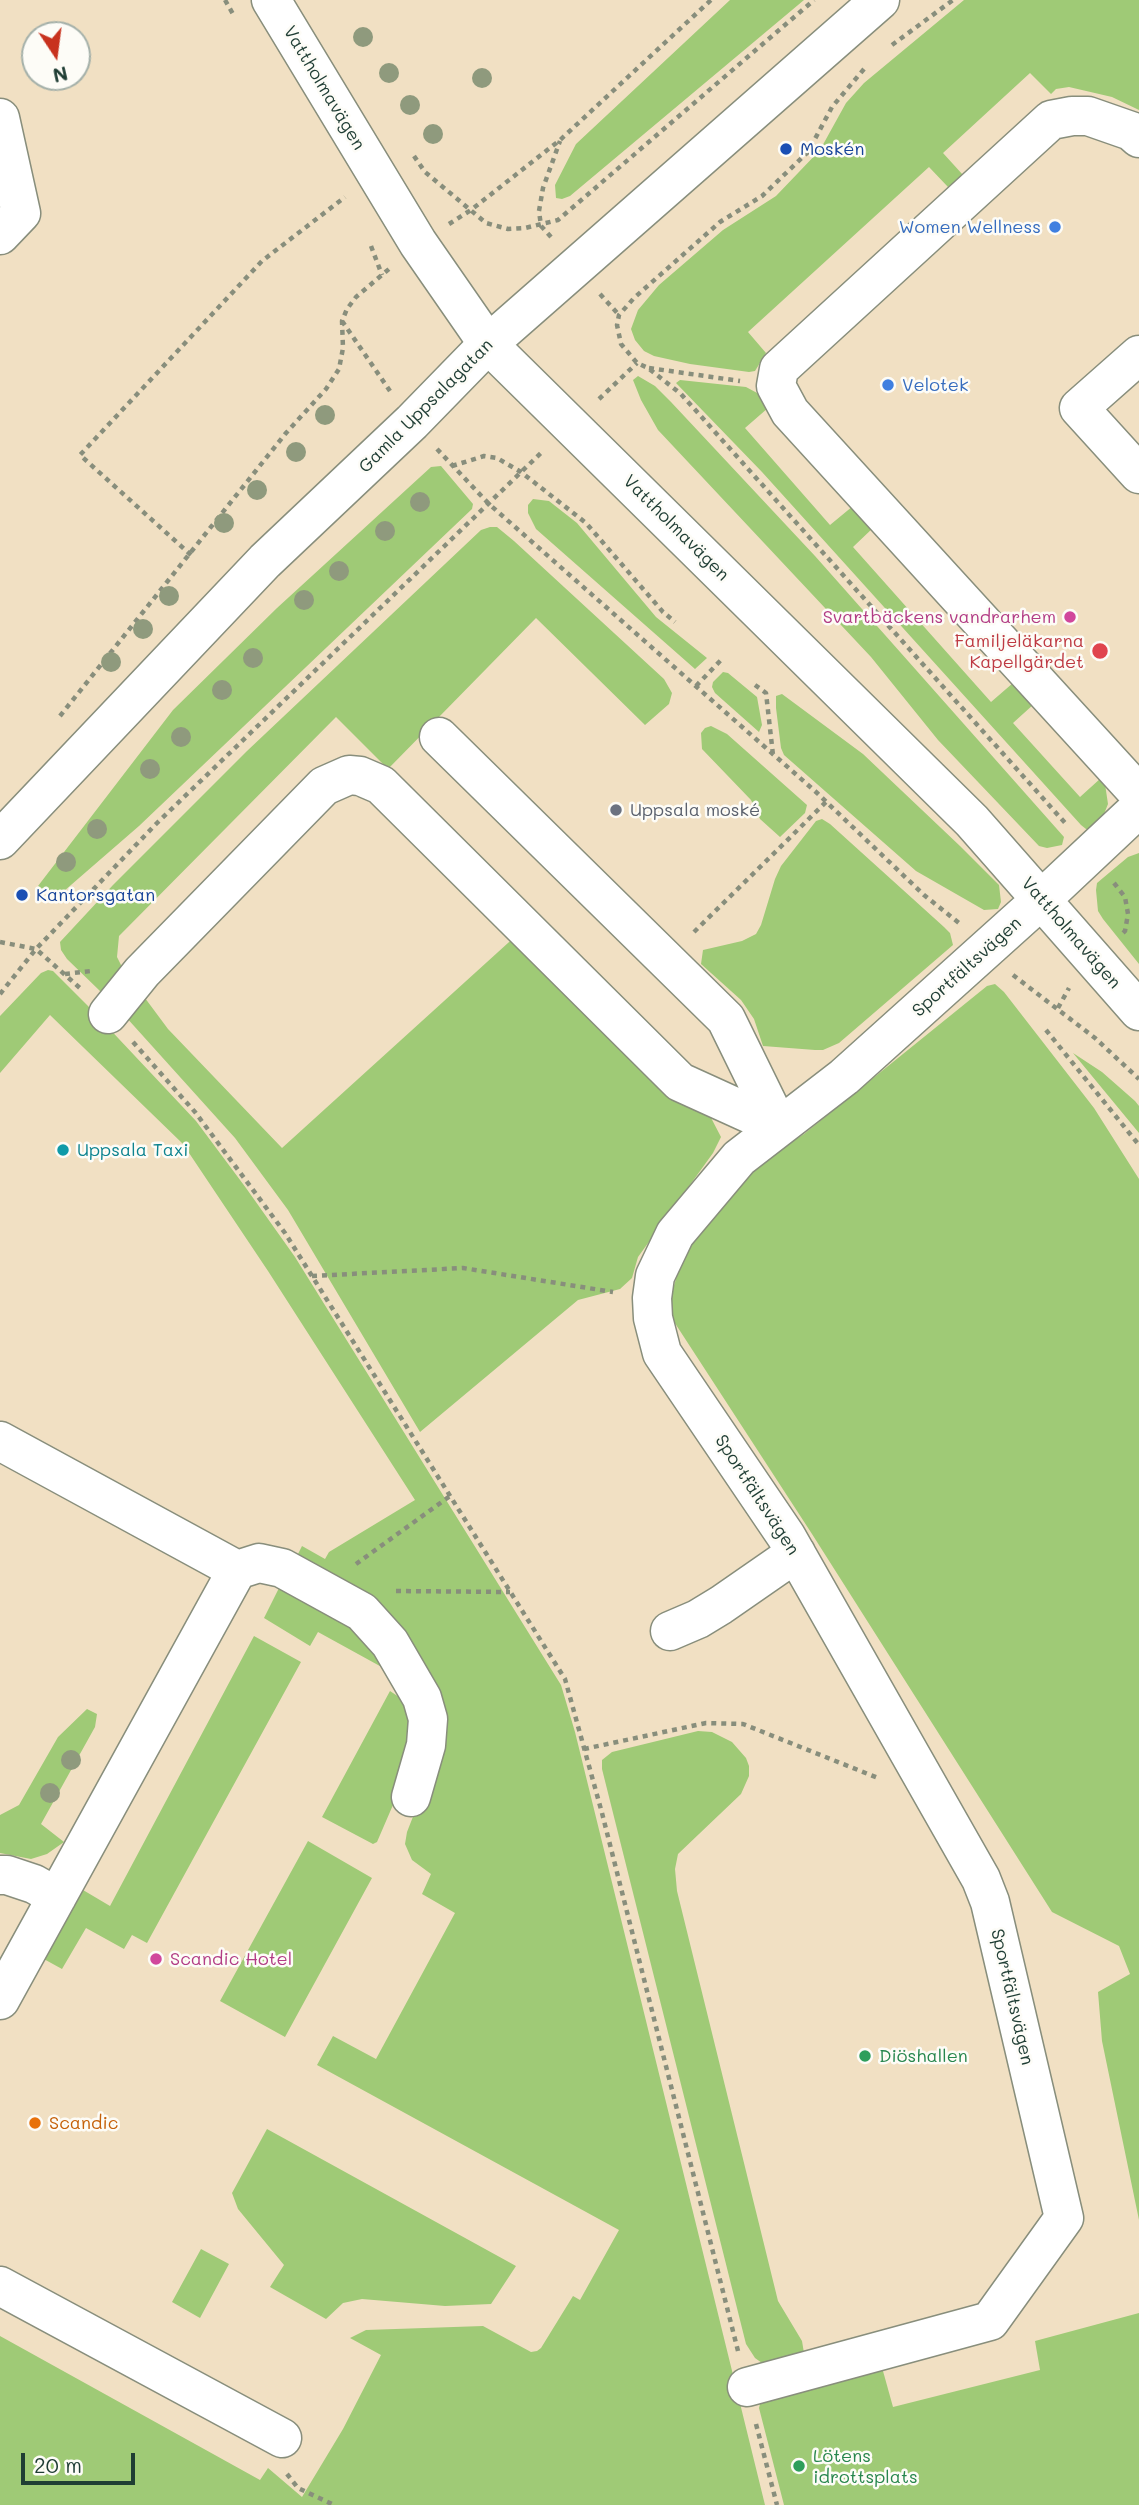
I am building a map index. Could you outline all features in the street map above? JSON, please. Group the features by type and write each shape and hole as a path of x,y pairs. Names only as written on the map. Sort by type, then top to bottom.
{"street":[{"name":"Vattholmavägen","path":"271,0 418,243 488,344 972,821 1139,1011"},
{"name":"Gamla Uppsalagatan","path":"0,840 265,561 412,422 488,344 880,0"},
{"path":"1136,812 790,412 776,386 779,369 1051,120 1088,116 1131,131 1139,138"},
{"path":"0,118 21,213 0,235"},
{"path":"1139,355 1079,408 1139,474"},
{"path":"439,737 726,1019 779,1127"},
{"path":"108,1014 142,972 324,786 349,775 360,776 381,785 680,1082 779,1127"},
{"name":"Sportfältsvägen","path":"747,2387 990,2320 1064,2218 990,1902 981,1879 796,1553 662,1353 655,1334 652,1298 655,1276 675,1234 739,1158 844,1077 1136,812"},
{"path":"0,1441 237,1570"},
{"path":"670,1630 698,1619 721,1605 796,1553"},
{"path":"0,2000 237,1570 259,1563 271,1564 362,1612 390,1643 422,1698 428,1719 426,1745 411,1797"},
{"path":"0,1875 34,1884 57,1897"},
{"path":"0,2286 282,2438"}],"path":[{"path":"710,0 560,140 471,210 486,223 509,229 541,226 558,220 814,0"},
{"path":"891,46 953,0"},
{"path":"871,61 832,107 808,152 762,196 720,222 634,298 619,315 617,326 621,344 637,363 648,368 681,394 1073,832"},
{"path":"541,226 539,211 543,188 560,140"},
{"path":"803,148 808,152"},
{"path":"758,190 762,196"},
{"path":"191,555 80,455 262,261 346,197"},
{"path":"52,726 286,433 326,389 339,369 343,348 342,321 347,309 356,297 382,275"},
{"path":"648,368 776,386"},
{"path":"676,622 663,612 586,523 521,472 497,458 484,456 452,466 489,504 826,802 924,895 970,932 1026,986 1095,1038 1139,1079"},
{"path":"0,994 36,949 156,824 489,504"},
{"path":"696,686 722,659"},
{"path":"755,685 766,693 773,755"},
{"path":"666,960 826,802"},
{"path":"1112,880 1125,897 1128,914 1125,931"},
{"path":"0,942 36,949 108,1014 195,1112 285,1233 565,1679 777,2505"},
{"path":"1046,1030 1139,1145"},
{"path":"312,1276 463,1268 652,1298"},
{"path":"322,1590 450,1496"},
{"path":"389,1590 510,1592"},
{"path":"584,1749 706,1723 743,1724 882,1779"},
{"path":"282,2438 279,2464 299,2487 334,2505"}],"green space":[{"path":"730,0 804,0 570,196 556,198 555,185 576,144"},
{"path":"964,0 1139,0 1139,110 1112,97 1069,87 1056,89 1051,94 1030,73 943,153 963,175 948,187 929,167 748,332 766,353 755,371 690,364 644,351 635,340 631,329 638,310 659,285 723,230 776,196 820,150 846,103 864,83"},
{"path":"638,376 655,386 671,402 815,556 1064,837 1062,845 1047,848 1039,846 938,740 871,657 658,430 633,380"},
{"path":"680,380 746,387 759,394 768,408 745,428 830,525 853,506 874,527 853,547 991,702 1013,683 1034,704 1013,723 1080,797 1101,778 1105,784 1108,804 1102,819 1090,829 1081,825 762,472 676,383"},
{"path":"441,466 473,504 472,509 139,826 56,898 38,886 173,710 277,608 431,467"},
{"path":"533,499 549,501 577,523 656,617 707,658 695,669 536,529 528,513 528,505"},
{"path":"497,527 514,541 664,679 672,693 669,704 645,725 536,618 388,769 336,717 119,936 117,957 128,979 108,993 101,992 67,959 61,950 60,942 247,751 481,530"},
{"path":"723,672 728,673 757,697 762,725 759,732 715,693 713,682"},
{"path":"782,694 863,754 960,846 999,885 1001,902 998,909 984,910 916,871 784,755 776,708 776,696"},
{"path":"711,726 727,734 807,805 805,813 780,837 760,819 751,800 702,749 701,733"},
{"path":"822,819 944,927 950,933 953,945 839,1043 823,1050 763,1046 754,1019 741,1000 701,964 703,950 742,941 756,934 781,866 816,821"},
{"path":"1139,853 1139,964 1098,911 1096,890 1097,883 1128,857"},
{"path":"519,933 708,1112 721,1137 713,1153 638,1257 632,1278 620,1289 578,1300 420,1432 288,1210 235,1138 125,1016 142,994 168,1029 282,1148"},
{"path":"53,971 88,1006 196,1121 246,1188 295,1257 561,1685 575,1732 765,2505 0,2505 0,2336 260,2480 268,2468 302,2497 343,2429 381,2355 350,2338 366,2330 483,2326 531,2352 537,2351 573,2296 580,2300 619,2230 317,2065 333,2036 376,2059 455,1913 422,1894 431,1874 412,1860 405,1844 407,1832 434,1763 358,1595 298,1554 302,1546 325,1559 329,1552 415,1500 183,1144 50,1015 0,1073 0,1016 41,973"},
{"path":"995,984 1094,1108 1139,1179 1139,2220 1102,2041 1098,1992 1130,1974 1119,1946 1052,1912 669,1314 669,1303 684,1251 744,1172 804,1134 987,986"},
{"path":"1073,1053 1102,1072 1135,1101 1139,1106 1139,1133"},
{"path":"282,1582 334,1605 398,1676 318,1632 310,1646 264,1618"},
{"path":"254,1636 301,1662 147,1943 132,1935 124,1949 86,1928 62,1969 42,1958 83,1890 110,1906"},
{"path":"390,1691 411,1705 418,1715 399,1791 377,1842 373,1844 322,1817"},
{"path":"87,1709 97,1714 95,1727 41,1824 64,1842 47,1854 31,1859 0,1853 0,1815 19,1805 58,1737"},
{"path":"698,1731 712,1732 732,1742 746,1758 749,1766 749,1776 741,1794 678,1854 675,1869 677,1891 778,2301 802,2341 804,2353 762,2363 755,2358 746,2344 602,1769 602,1760 612,1752"},
{"path":"308,1841 372,1878 285,2037 220,2001"},
{"path":"267,2129 516,2266 491,2304 445,2306 362,2299 343,2303 326,2319 270,2287 284,2265 238,2209 232,2193"},
{"path":"201,2249 229,2264 200,2318 172,2302"},
{"path":"1139,2313 1139,2505 784,2505 759,2408 761,2400 878,2362 893,2407 1040,2370 1035,2341"}],"place":[{"name":"Moskén","path":"786,149"},
{"name":"Women Wellness","path":"1055,227"},
{"name":"Velotek","path":"888,385"},
{"name":"Svartbäckens vandrarhem","path":"1070,617"},
{"name":"Familjeläkarna Kapellgärdet","path":"1100,651"},
{"name":"Uppsala moské","path":"616,810"},
{"name":"Kantorsgatan","path":"22,895"},
{"name":"Uppsala Taxi","path":"63,1150"},
{"name":"Scandic Hotel","path":"156,1959"},
{"name":"Diöshallen","path":"865,2056"},
{"name":"Scandic","path":"35,2123"},
{"name":"Lötens idrottsplats","path":"799,2466"}]}
